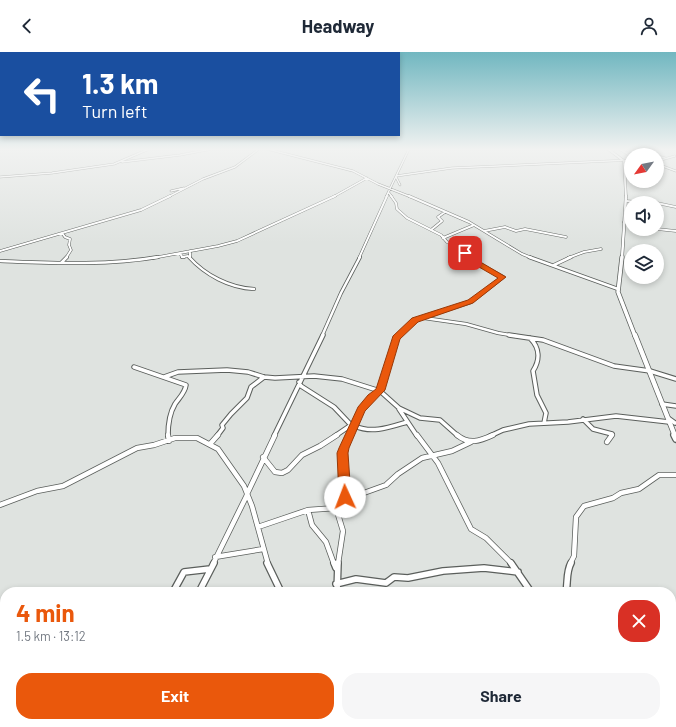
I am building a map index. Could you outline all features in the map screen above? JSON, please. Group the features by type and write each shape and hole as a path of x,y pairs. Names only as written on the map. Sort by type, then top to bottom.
{"main road":[{"path":"625,180 626,196"},
{"path":"624,222 621,274 618,289 620,298 676,439"}],"street":[{"path":"0,251 141,210 200,180"},
{"path":"201,587 299,382 315,353 341,293 362,252 365,242 394,180"},
{"path":"398,180 400,185"},
{"path":"0,262 61,263 120,261 218,246 238,241 363,181 372,181 474,225 522,254 618,289"},
{"path":"171,191 178,188 185,188"},
{"path":"343,505 345,491 343,453 354,424 362,409 380,390 396,338 404,332 410,324 421,318 471,302 503,277 474,262 462,249 448,243 442,236 410,220 396,208 396,203 388,193"},
{"path":"664,204 676,207"},
{"path":"431,230 442,222 438,217 445,212"},
{"path":"442,236 446,236 474,225"},
{"path":"483,231 505,226 516,231 523,229 566,237"},
{"path":"664,230 676,231"},
{"path":"61,263 67,258 71,250 69,245 70,239 65,237 62,232"},
{"path":"554,265 567,258 584,252 601,249"},
{"path":"188,256 190,251"},
{"path":"180,253 182,257 188,256"},
{"path":"188,256 195,264 205,269 223,282 244,289 254,290"},
{"path":"421,318 466,324 510,335 548,342 614,366 650,371 676,379"},
{"path":"530,338 536,344 538,356 538,363 533,371 533,374 536,384 537,398 546,413 544,424"},
{"path":"134,367 183,383 186,387 172,410 169,422 169,441"},
{"path":"164,377 178,372 227,370 248,372 264,377 280,378 302,376 338,378 380,390 399,408 407,422 433,455 471,529 487,539 518,572 527,587"},
{"path":"210,444 223,428 222,425 231,413 242,405 248,397 251,387 264,377"},
{"path":"299,382 301,386 334,407 360,429 370,430 407,422"},
{"path":"662,404 676,406"},
{"path":"399,408 420,418 440,420 460,437 472,442"},
{"path":"258,527 308,510 336,508 361,494 386,485 398,474 422,458 452,451 507,429 529,424 568,422 616,416 676,423"},
{"path":"667,417 668,420 676,423"},
{"path":"583,420 593,429 612,434 607,442"},
{"path":"263,457 274,472 282,473 290,468 302,455 320,446 354,424"},
{"path":"0,505 38,491 63,486 137,448 183,437 193,437 218,449 244,486 258,527 268,566 278,587"},
{"path":"567,587 567,570 574,556 576,517 582,508 587,505 613,498 621,493 639,489 659,475 676,475"},
{"path":"336,508 343,531 337,570 336,587"},
{"path":"308,510 308,520 327,543 337,570"},
{"path":"215,557 263,549"},
{"path":"336,584 356,579 386,583 394,577 408,578 428,573 484,568 518,572"},
{"path":"176,587 184,572 210,569"}],"route":[{"path":"345,497 344,448 355,426 360,411 380,390 396,338 415,320 471,302 503,277 474,262 465,253"}]}
